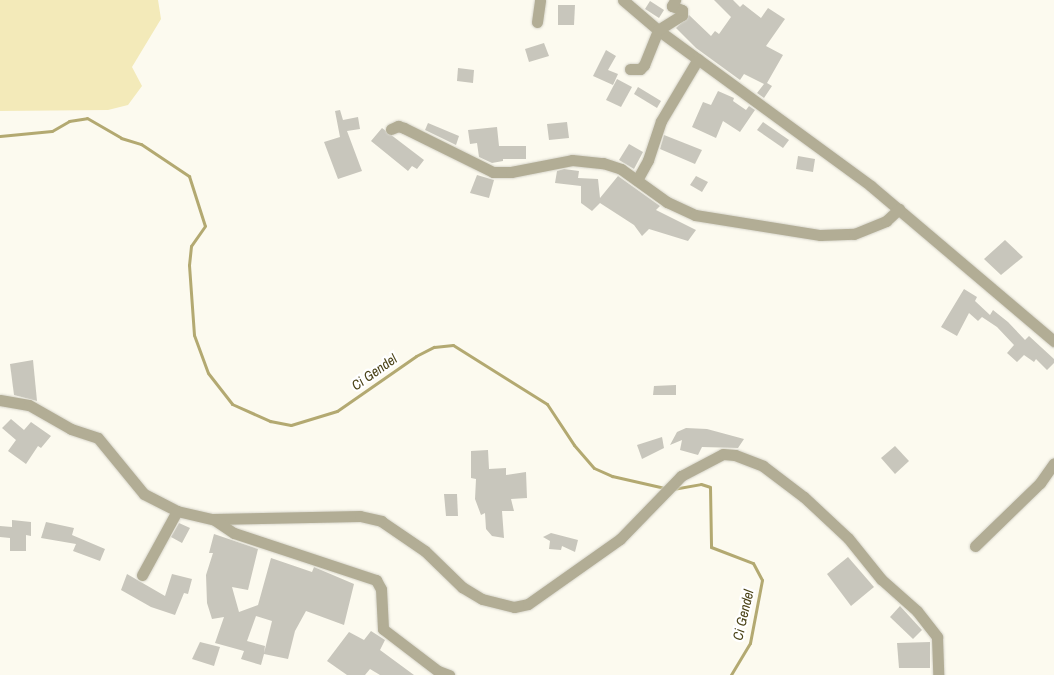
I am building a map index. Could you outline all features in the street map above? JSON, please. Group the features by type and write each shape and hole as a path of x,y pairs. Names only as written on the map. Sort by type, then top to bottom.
{"street":[{"path":"536,22 540,0"},
{"path":"623,0 658,30 899,209 1054,341"},
{"path":"630,68 640,69 644,65 658,30 682,15 682,10 670,2"},
{"path":"637,180 648,160 660,121 698,59"},
{"path":"391,129 398,126 404,128 493,172 511,172 583,161 621,169 667,202 695,216 820,235 854,234 886,222 899,209"},
{"path":"0,400 29,405 71,429 98,438 144,494 177,511 213,519 360,516 381,521 425,551 462,587 482,599 514,607 528,604 620,539 671,485 723,454 735,455 763,466 804,497 842,532 881,579 917,611 937,637 938,675"},
{"path":"975,546 1040,483 1054,463"},
{"path":"142,575 177,511"},
{"path":"213,519 234,533 376,580 381,589 383,629 438,671 449,675"}],"shaded area":[{"path":"0,0 158,0 161,19 132,67 142,86 128,105 108,110 0,111"}],"building":[{"path":"714,0 733,0 740,7 743,4 761,18 768,8 785,19 766,46 783,55 767,83 772,86 764,98 757,93 764,84 744,74 740,80 696,48 676,28 689,15 711,36 715,31 719,34 731,17"},
{"path":"650,1 664,10 659,18 645,9"},
{"path":"558,5 575,5 574,25 558,25"},
{"path":"544,43 549,56 529,62 525,49"},
{"path":"606,50 616,56 608,70 618,74 613,85 593,76"},
{"path":"458,68 474,70 473,83 457,81"},
{"path":"617,79 632,87 621,107 606,100"},
{"path":"638,87 661,101 657,108 634,94"},
{"path":"718,91 734,98 733,101 746,110 749,106 755,110 740,132 723,121 716,138 692,127 703,102 711,105"},
{"path":"340,110 343,120 358,117 360,129 347,131 362,171 338,179 324,142 340,137 335,111"},
{"path":"567,122 569,138 549,140 547,124"},
{"path":"763,122 789,140 783,148 757,130"},
{"path":"428,123 459,136 456,145 425,130"},
{"path":"497,127 499,146 526,146 526,159 503,159 503,161 492,163 479,157 477,143 470,144 468,130"},
{"path":"382,128 424,160 417,169 412,166 408,171 371,141"},
{"path":"664,135 702,150 695,164 660,149"},
{"path":"629,144 643,152 634,169 619,160"},
{"path":"798,156 815,159 813,172 796,169"},
{"path":"564,169 579,171 578,178 598,179 600,198 618,176 660,206 656,210 696,230 688,241 649,229 642,236 634,225 600,203 592,211 581,203 581,186 555,183 557,171"},
{"path":"477,175 494,180 489,198 470,193"},
{"path":"696,176 708,182 702,192 690,185"},
{"path":"1005,240 1023,257 1001,275 984,259"},
{"path":"964,289 977,297 975,301 990,315 993,310 1008,322 1025,340 1029,336 1054,359 1054,363 1047,370 1036,359 1034,362 1024,355 1017,362 1007,353 1014,345 997,327 982,317 978,321 969,313 957,336 941,327"},
{"path":"33,360 37,401 14,395 10,364"},
{"path":"676,385 676,395 653,395 654,386"},
{"path":"11,419 24,430 31,422 51,436 41,448 38,446 26,464 8,451 16,440 2,428"},
{"path":"686,428 707,429 744,439 738,448 702,447 698,455 680,450 682,440 670,445 677,432"},
{"path":"662,437 664,448 642,459 637,445"},
{"path":"895,446 909,461 895,474 881,458"},
{"path":"488,450 489,469 506,468 506,475 526,472 527,498 511,499 514,511 502,511 504,538 492,536 486,529 485,513 481,515 475,499 476,479 471,478 471,451"},
{"path":"444,494 457,494 458,516 446,516"},
{"path":"12,520 31,522 31,536 26,535 26,551 10,551 10,538 0,537 0,526 12,527"},
{"path":"46,522 74,528 72,535 105,549 100,561 73,551 76,544 41,538"},
{"path":"179,523 190,528 182,543 171,537"},
{"path":"551,533 578,540 575,552 562,546 561,550 549,549 550,541 543,537"},
{"path":"214,534 258,549 248,590 232,587 239,612 258,605 271,558 312,572 314,567 354,584 344,625 306,611 295,631 288,659 264,654 261,665 241,659 244,651 215,643 224,617 212,619 207,603 206,575 213,553 209,553","holes":["256,616 272,621 264,653 265,646 247,641"]},
{"path":"848,557 874,587 851,606 827,574"},
{"path":"127,574 165,596 172,574 192,579 188,594 184,593 175,615 151,607 121,590"},
{"path":"900,606 922,630 913,639 890,617"},
{"path":"371,631 385,640 380,650 414,675 380,675 370,669 365,675 347,675 327,661 349,632 364,640"},
{"path":"200,642 220,647 214,666 192,659"},
{"path":"930,642 930,668 899,668 897,643"}],"waterway":[{"name":"Ci Gendel","path":"0,136 52,131 69,121 87,118 121,138 141,144 189,176 205,226 191,246 189,265 194,335 208,373 232,404 270,421 291,425 337,411 416,356 434,347 453,345 547,404 574,445 594,468 612,476 665,488"},
{"name":"Ci Gendel","path":"673,489 701,484 710,487 711,547 753,563 762,580 750,643 731,675"}]}
